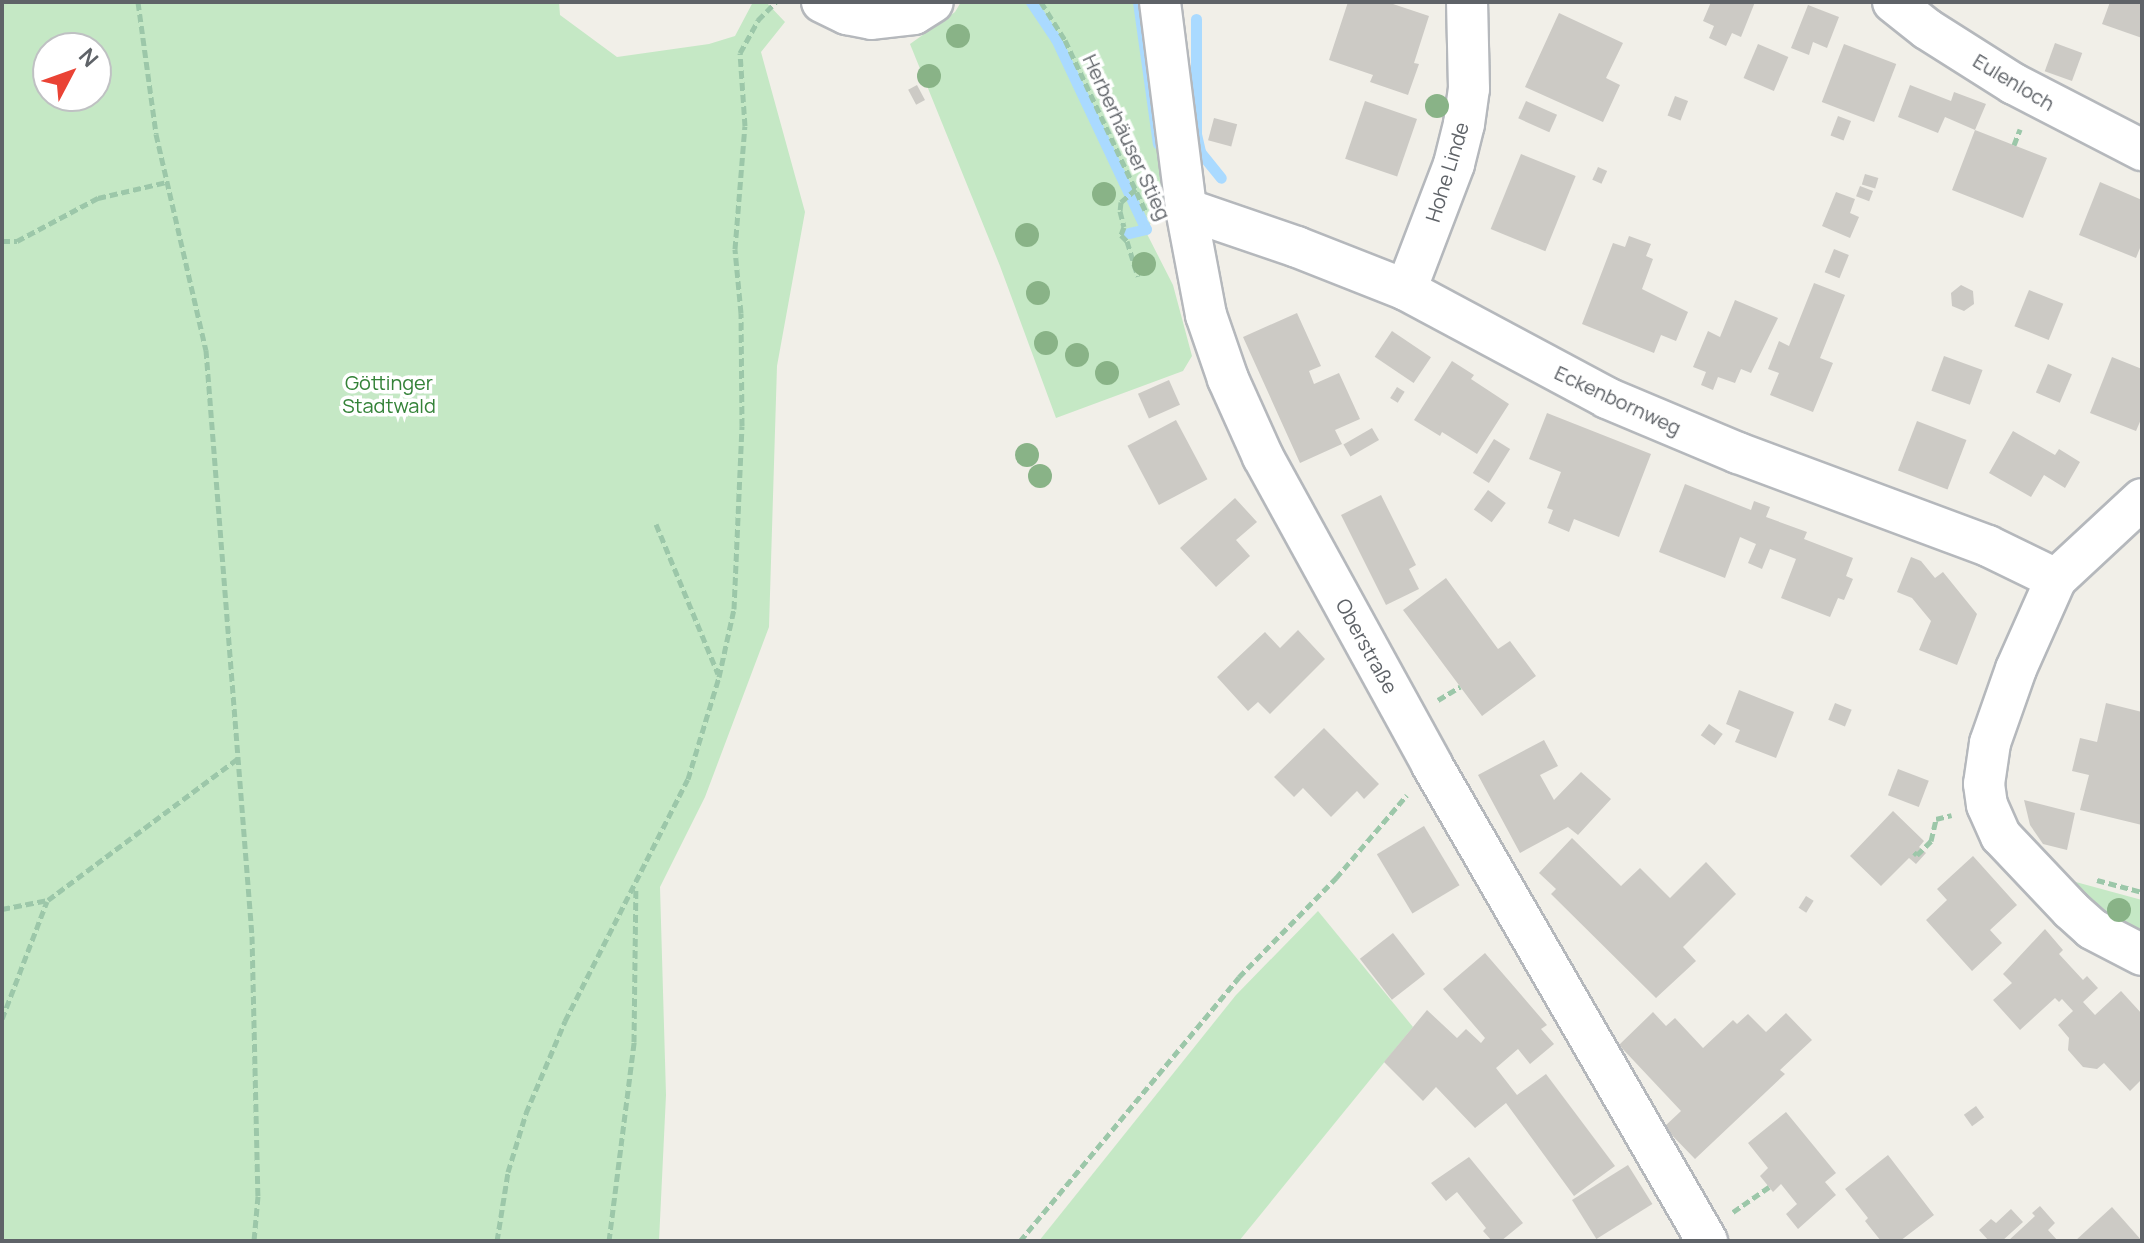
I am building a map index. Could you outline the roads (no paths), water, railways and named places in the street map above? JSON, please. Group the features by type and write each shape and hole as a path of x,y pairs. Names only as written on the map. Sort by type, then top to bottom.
{"street":[{"path":"822,2 847,14 872,19 914,14 933,2"},
{"name":"Oberstraße","path":"1160,2 1168,216 1228,379 1263,457 1432,765 1707,1241"},
{"name":"Hohe Linde","path":"1406,290 1454,164 1464,124 1469,89 1467,2"},
{"name":"Eulenloch","path":"1893,2 1927,29 2014,84 2142,150"},
{"name":"Eckenbornweg","path":"1168,216 1297,247 1406,290 1607,398 1752,459 1988,546 2056,579"},
{"path":"2142,499 2056,579 2016,669 1990,743 1984,784 1987,805 2001,836 2071,910 2104,936 2142,955"}],"waterway":[{"path":"1031,2 1056,39 1146,229 1128,233"},
{"path":"1138,2 1158,144"},
{"path":"1196,19 1196,134 1200,152 1221,178"}],"park label":[{"name":"Göttinger Stadtwald","path":"389,394"}]}
